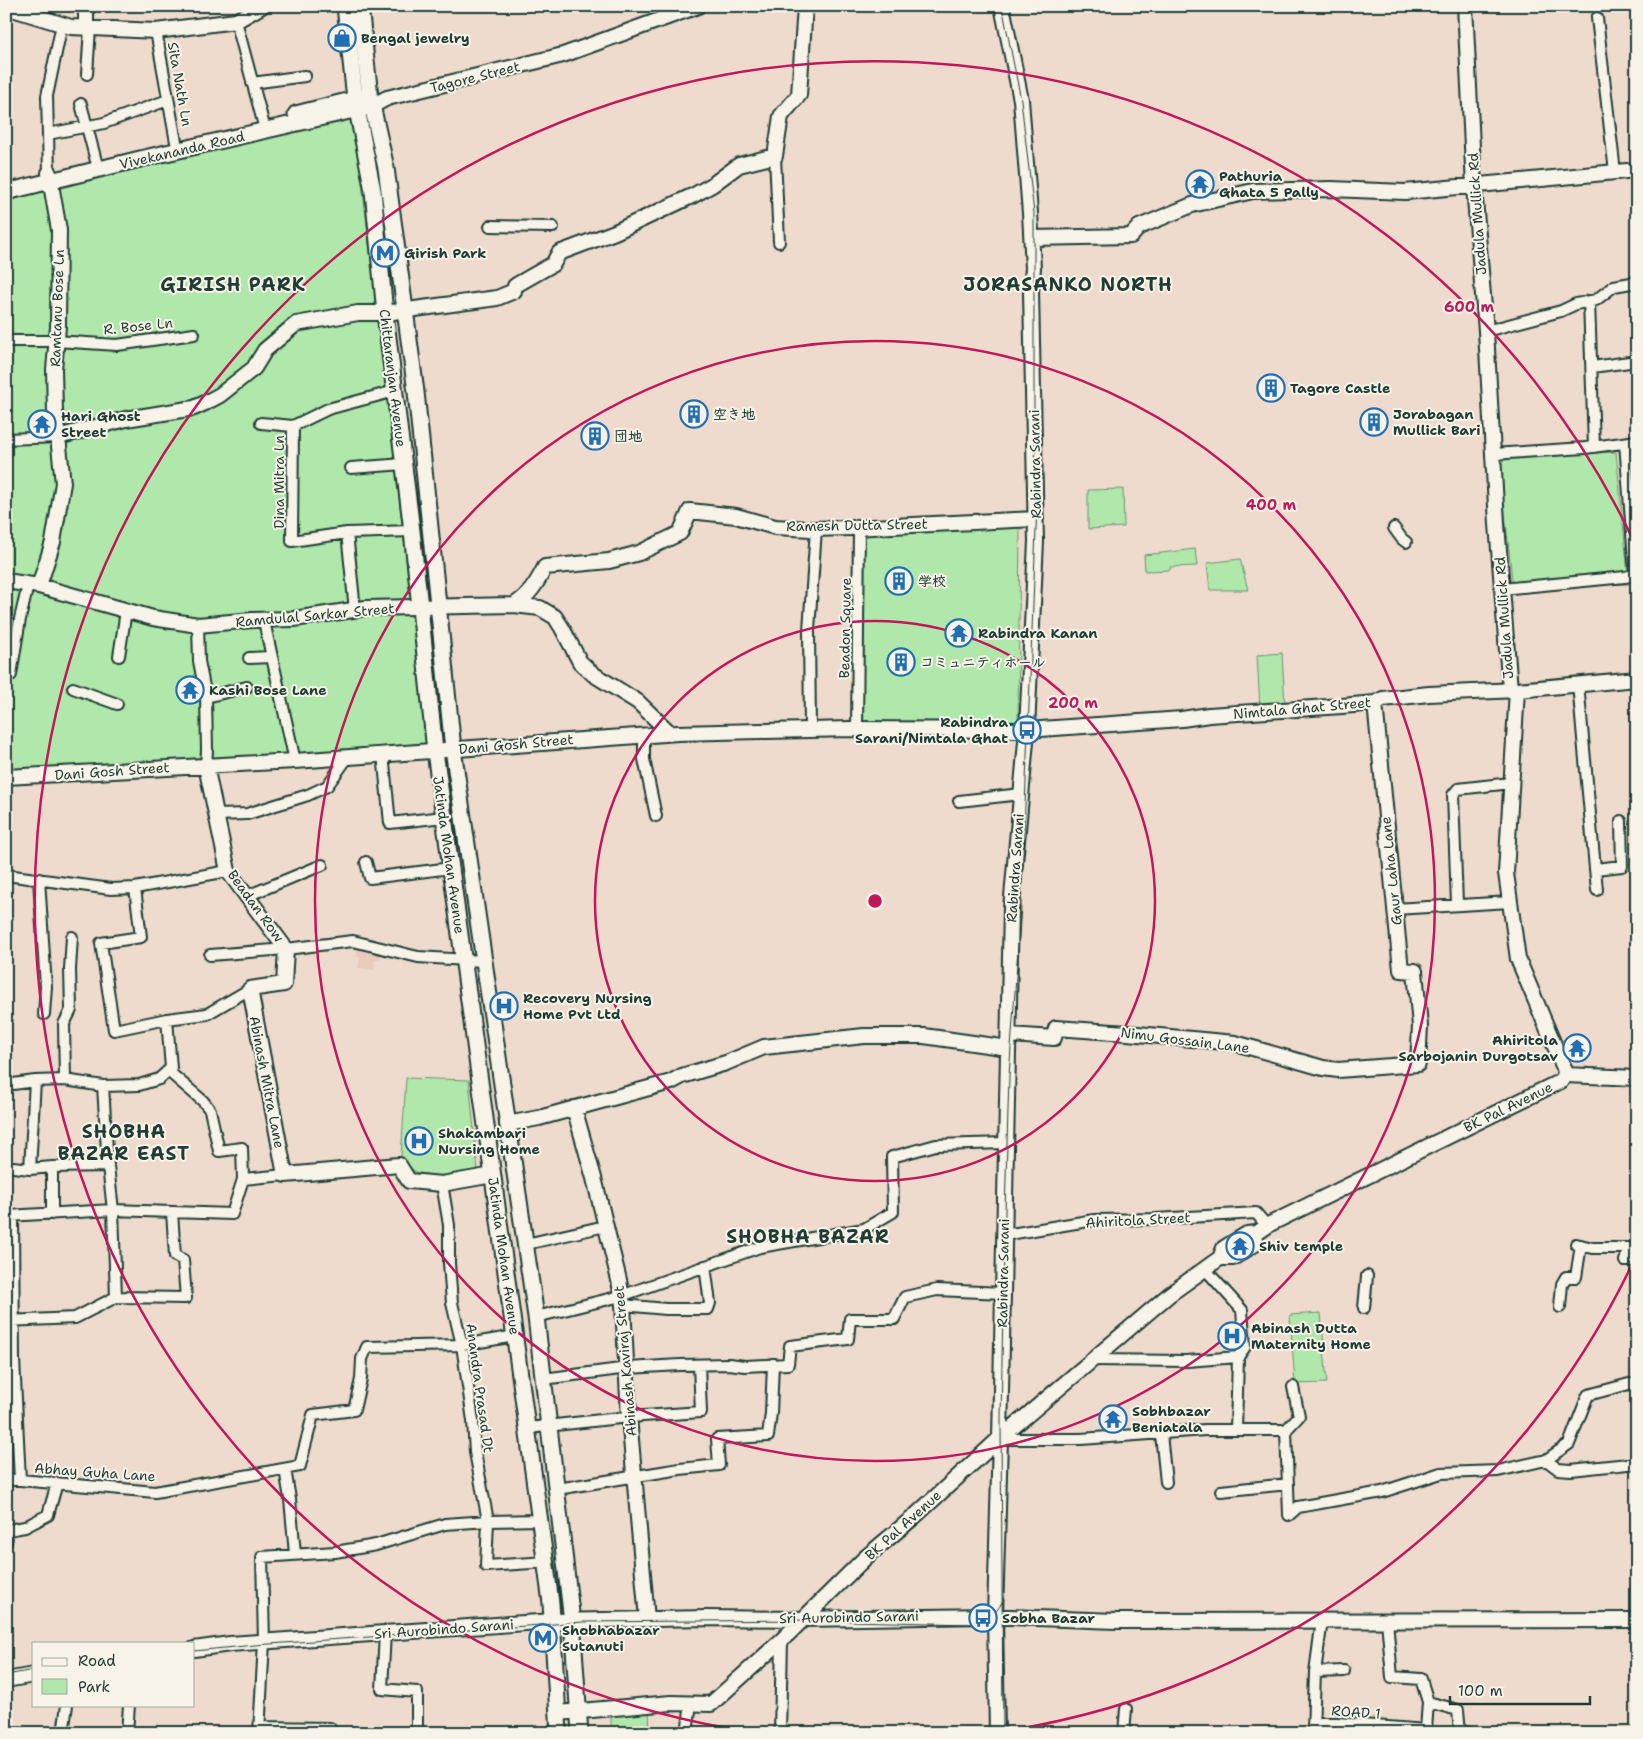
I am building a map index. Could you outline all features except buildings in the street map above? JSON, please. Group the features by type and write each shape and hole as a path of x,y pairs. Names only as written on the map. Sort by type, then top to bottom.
{"main road":[{"name":"Chittaranjan Avenue","path":"345,6 364,102 385,313 412,531 435,751"},
{"path":"360,6 364,102 386,168 416,392 453,749 536,1317 572,1621 580,1733"},
{"name":"Vivekananda Road","path":"6,192 96,161 263,122 364,102"},
{"name":"Vivekananda Road","path":"6,183 50,177 364,102"},
{"name":"Jatinda Mohan Avenue","path":"435,751 554,1621 559,1733"}],"street":[{"path":"86,6 88,28 87,74"},
{"path":"6,7 62,24 88,28 156,31 236,21 262,6"},
{"name":"Tagore Street","path":"364,102 563,55 618,36 683,9 698,6"},
{"path":"779,242 775,156 781,116 799,95 805,6"},
{"name":"Rabindra Sarani","path":"997,1733 995,1616 1010,908 1027,730 1036,519 1031,292 1033,268 1032,238 1021,100 1002,6"},
{"name":"Jadula Mullick Rd","path":"1465,6 1474,186 1486,331 1492,454 1502,589 1513,690"},
{"path":"1597,18 1615,172"},
{"path":"236,21 263,122"},
{"path":"50,177 47,96 62,24"},
{"name":"Sita Nath Ln","path":"156,31 176,142"},
{"path":"252,83 305,76"},
{"path":"48,134 104,123 168,100"},
{"path":"82,104 96,161"},
{"path":"6,439 58,437 126,419 194,408 220,394 254,368 265,350 296,324 358,313 385,313 497,298 514,291 515,286 552,264 559,253 615,232 694,195 729,174 739,165 775,156"},
{"path":"1032,238 1130,236 1140,227 1192,205 1253,191 1331,189 1405,192 1637,170"},
{"name":"Ramtanu Bose Ln","path":"34,586 53,542 63,483 55,394 59,230 50,177"},
{"path":"490,226 553,227"},
{"path":"1486,331 1561,311 1576,304 1596,300 1614,286 1637,282"},
{"path":"1590,301 1594,446"},
{"name":"R. Bose Ln","path":"6,341 56,341 117,345 194,334"},
{"path":"1592,367 1637,361"},
{"path":"292,426 328,409 395,391"},
{"name":"Dina Mitra Ln","path":"261,423 292,426 292,541 347,533"},
{"path":"1492,454 1637,441"},
{"path":"1502,589 1634,575 1625,443"},
{"path":"351,468 404,464"},
{"name":"Ramesh Dutta Street","path":"514,605 524,599 536,584 545,567 609,561 639,553 680,533 690,512 736,516 775,526 816,529 1036,519"},
{"name":"Beadon Square","path":"857,729 859,528"},
{"path":"810,729 809,630 816,529"},
{"path":"355,610 347,533 412,531"},
{"name":"Ramdulal Sarkar Street","path":"6,581 34,586 153,618 198,625 252,620 294,619 366,608 419,606"},
{"path":"8,674 20,618 34,586"},
{"path":"419,606 514,605 540,608 555,617 580,662 594,674 638,702 670,733"},
{"path":"118,656 126,611"},
{"path":"264,621 295,761"},
{"path":"198,625 199,662 206,697 208,750 206,766"},
{"path":"249,658 271,657"},
{"name":"Nimtala Ghat Street","path":"1027,730 1375,703 1383,699 1429,694 1513,690 1637,679"},
{"path":"1578,684 1597,890"},
{"path":"206,697 247,687"},
{"path":"73,688 117,704"},
{"name":"BK Pal Avenue","path":"558,1713 671,1703 711,1704 782,1640 865,1558 915,1516 1000,1439 1170,1294 1220,1258 1224,1248 1248,1234 1262,1230 1561,1081 1565,1075 1564,1068 1518,959 1506,873 1511,783 1513,690"},
{"name":"Gaur Laha Lane","path":"1375,703 1402,970 1415,970 1420,1026"},
{"name":"Dani Gosh Street","path":"6,777 295,761 670,733 810,729 1027,730"},
{"path":"644,735 644,759 656,816"},
{"path":"383,754 390,823 444,817"},
{"path":"217,815 247,814 308,795 327,786 348,757"},
{"name":"Beadan Row","path":"135,888 140,937 101,943 114,1030 167,1019 207,1014 250,989 284,984 286,949 228,871 206,766"},
{"path":"1458,904 1453,795 1458,789 1511,783"},
{"path":"958,801 1021,794"},
{"path":"1596,869 1622,866 1621,821"},
{"path":"366,862 370,878 451,868"},
{"path":"247,896 322,865"},
{"path":"6,876 111,888 135,888 228,871"},
{"path":"39,879 46,988 44,1014"},
{"path":"1395,909 1510,902"},
{"path":"65,1080 64,1024 71,1010 70,970 72,937"},
{"path":"210,955 352,941 418,958 484,961"},
{"name":"Abinash Mitra Lane","path":"250,989 285,1175"},
{"path":"6,1084 65,1080 103,1086 139,1085 158,1080 171,1068 172,1063 167,1019"},
{"name":"Nimu Gossain Lane","path":"1008,1042 1054,1038 1056,1028 1127,1032 1235,1043 1323,1068 1338,1070 1418,1064 1420,1026"},
{"path":"507,1124 539,1118 671,1082 682,1076 726,1063 764,1047 864,1036 913,1036 1008,1042"},
{"path":"20,1480 14,1358 10,1321 9,1216 113,1210 232,1214 243,1179 242,1148 219,1151 210,1110 203,1101 168,1071"},
{"path":"1565,1075 1637,1078"},
{"path":"30,1169 35,1081"},
{"path":"103,1086 113,1210 116,1297"},
{"name":"Abinash Kaviraj Street","path":"574,1108 594,1178 619,1280 628,1368 629,1417 647,1619"},
{"path":"536,1317 622,1301 705,1266 760,1247 864,1229 894,1212 892,1156 936,1145 1006,1143"},
{"path":"243,1179 400,1165 409,1181 442,1184 493,1175"},
{"path":"52,1166 52,1214"},
{"path":"13,1168 108,1166"},
{"name":"Anandra Prasad Dt","path":"442,1184 449,1225 452,1303 462,1345 473,1421 475,1452 488,1521 486,1566 546,1562"},
{"path":"10,1321 75,1318 116,1297 186,1298 183,1260 176,1256 172,1212"},
{"name":"Ahiritola Street","path":"1004,1235 1094,1220 1156,1219 1256,1213 1262,1230"},
{"path":"526,1244 605,1226"},
{"path":"1560,1307 1562,1284 1566,1277 1576,1277 1579,1244 1593,1248 1629,1248 1625,1261 1637,1261"},
{"path":"622,1301 666,1309 708,1309 710,1302 705,1266"},
{"path":"1206,1269 1242,1310 1245,1347 1238,1357 1236,1430"},
{"path":"1364,1308 1367,1276"},
{"path":"543,1378 628,1368 788,1364 790,1346 848,1339 850,1319 894,1318 906,1297 936,1290 1003,1293"},
{"path":"462,1345 516,1336"},
{"name":"Abhay Guha Lane","path":"6,1480 155,1492 300,1466 313,1415 354,1410 361,1379 362,1359 367,1347 462,1345"},
{"path":"1092,1360 1187,1361 1238,1357"},
{"path":"557,1489 680,1469 719,1466 717,1439 768,1436 773,1364"},
{"path":"528,1428 629,1417 701,1412 699,1365"},
{"path":"1293,1387 1299,1416 1286,1430 1289,1515 1298,1507 1382,1492 1441,1473 1498,1471 1546,1460 1570,1444 1588,1395 1629,1384 1637,1385"},
{"path":"1000,1439 1081,1439 1204,1430 1286,1430"},
{"path":"1162,1434 1166,1482"},
{"path":"1546,1460 1558,1469 1571,1470 1637,1463"},
{"path":"285,1469 295,1554"},
{"path":"6,1543 8,1530 25,1527 48,1515 57,1483"},
{"path":"1221,1491 1288,1484"},
{"path":"330,1728 259,1730 264,1642 262,1557 335,1552 376,1545 445,1524 540,1520"},
{"name":"Sri Aurobindo Sarani","path":"195,1649 264,1642 554,1621 647,1619 995,1616 1116,1620 1637,1620"},
{"path":"1313,1728 1315,1672 1322,1620"},
{"path":"1387,1620 1392,1677 1421,1679 1428,1702 1458,1710 1460,1732 1469,1733"},
{"path":"385,1633 382,1690 417,1692 417,1733"},
{"path":"780,1733 782,1640"},
{"path":"1315,1672 1344,1671"},
{"path":"6,1680 32,1674"},
{"name":"ROAD 1","path":"1313,1728 1337,1723 1426,1730 1428,1702"},
{"path":"687,1733 691,1703"},
{"path":"63,1733 67,1706"},
{"path":"127,1733 129,1706"},
{"path":"1124,1733 1126,1709"}],"shaded area":[{"path":"358,947 381,950 380,960 375,960 374,970 358,968 360,957 356,957"}],"green space":[{"path":"354,115 428,746 6,772 6,194"},
{"path":"1616,452 1629,584 1513,588 1499,458"},
{"path":"1123,489 1124,527 1088,529 1088,490"},
{"path":"1020,527 1018,724 855,726 858,535"},
{"path":"1195,549 1197,566 1170,567 1170,570 1145,571 1144,555"},
{"path":"1240,559 1248,590 1210,590 1207,563"},
{"path":"1282,653 1285,706 1260,708 1257,655"},
{"path":"406,1078 469,1080 478,1170 436,1176 415,1172 401,1157"},
{"path":"10,1218 11,1308 6,1309 6,1219"},
{"path":"1321,1313 1327,1383 1295,1384 1290,1315"},
{"path":"649,1710 650,1733 611,1733 611,1711"}],"tram line":[{"path":"1002,6 1021,100 1034,213 1034,407 1037,504 1021,907 1009,1076 1004,1246 1001,1421 1003,1733"},
{"path":"195,1651 583,1622 808,1620 971,1624 981,1622 990,1617 997,1611 1002,1602"},
{"path":"6,1675 32,1670"}],"place":[{"name":"Bengal jewelry","path":"342,38"},
{"name":"Pathuria Ghata 5 Pally","path":"1200,184"},
{"name":"Girish Park","path":"385,253"},
{"name":"Tagore Castle","path":"1271,388"},
{"name":"空き地","path":"694,414"},
{"name":"Jorabagan Mullick Bari","path":"1374,422"},
{"name":"Hari Ghost Street","path":"42,424"},
{"name":"団地","path":"595,436"},
{"name":"学校","path":"899,581"},
{"name":"Rabindra Kanan","path":"959,633"},
{"name":"コミュニティホール","path":"901,662"},
{"name":"Kashi Bose Lane","path":"190,690"},
{"name":"Rabindra Sarani/Nimtala Ghat","path":"1027,730"},
{"name":"Recovery Nursing Home Pvt Ltd","path":"504,1006"},
{"name":"Ahiritola Sarbojanin Durgotsav","path":"1577,1048"},
{"name":"Shakambari Nursing Home","path":"419,1141"},
{"name":"Shiv temple","path":"1240,1246"},
{"name":"Abinash Dutta Maternity Home","path":"1232,1336"},
{"name":"Sobhbazar Beniatala","path":"1113,1419"},
{"name":"Sobha Bazar","path":"983,1618"},
{"name":"Shobhabazar Sutanuti","path":"543,1638"}],"district":[{"name":"GIRISH PARK","path":"233,284"},
{"name":"JORASANKO NORTH","path":"1068,284"},
{"name":"SHOBHA BAZAR EAST","path":"124,1142"},
{"name":"SHOBHA BAZAR","path":"808,1236"}]}
